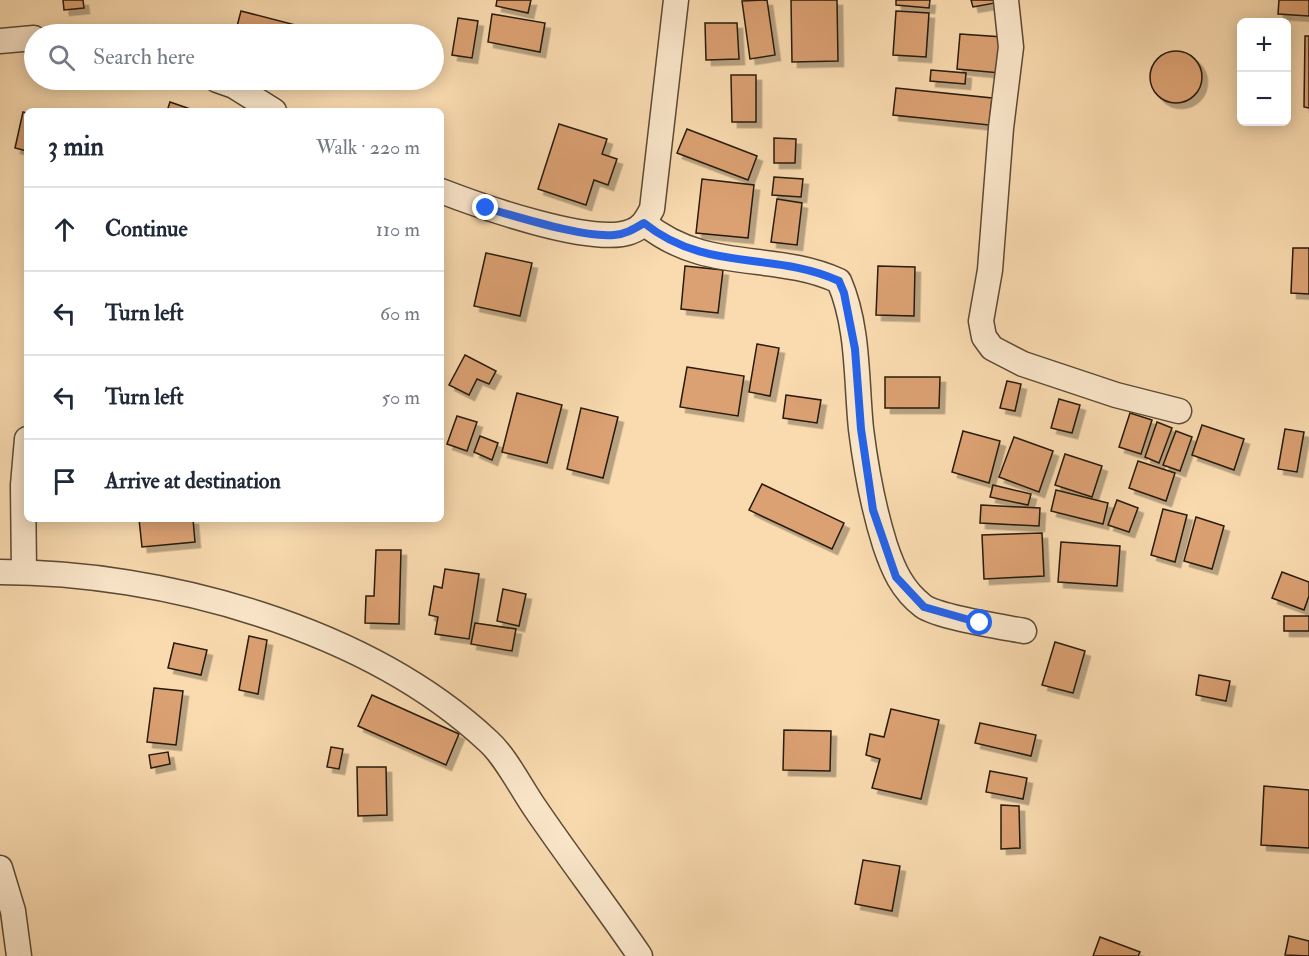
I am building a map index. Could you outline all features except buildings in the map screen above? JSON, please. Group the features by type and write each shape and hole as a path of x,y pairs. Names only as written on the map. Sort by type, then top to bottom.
{"street":[{"path":"444,192 486,208 560,228 612,236 631,232 644,223 652,209 676,0"},
{"path":"1006,0 1011,46 1001,129 990,270 981,321 984,337 992,348 1023,364 1116,395 1179,411"},
{"path":"0,41 24,39"},
{"path":"240,90 269,108"},
{"path":"644,223 662,238 681,248 738,260 811,271 839,281 844,293 855,349 861,429 873,510 896,577 924,607 980,623 1024,631"},
{"path":"24,474 12,572 114,581 239,606 338,644 430,695 490,742 640,956"},
{"path":"0,868 13,911 19,956"}],"route":[{"path":"486,208 560,228 612,236 631,232 644,223 662,238 681,248 738,260 811,271 839,281 844,293 855,349 861,429 873,510 896,577 924,607 980,623"}]}
